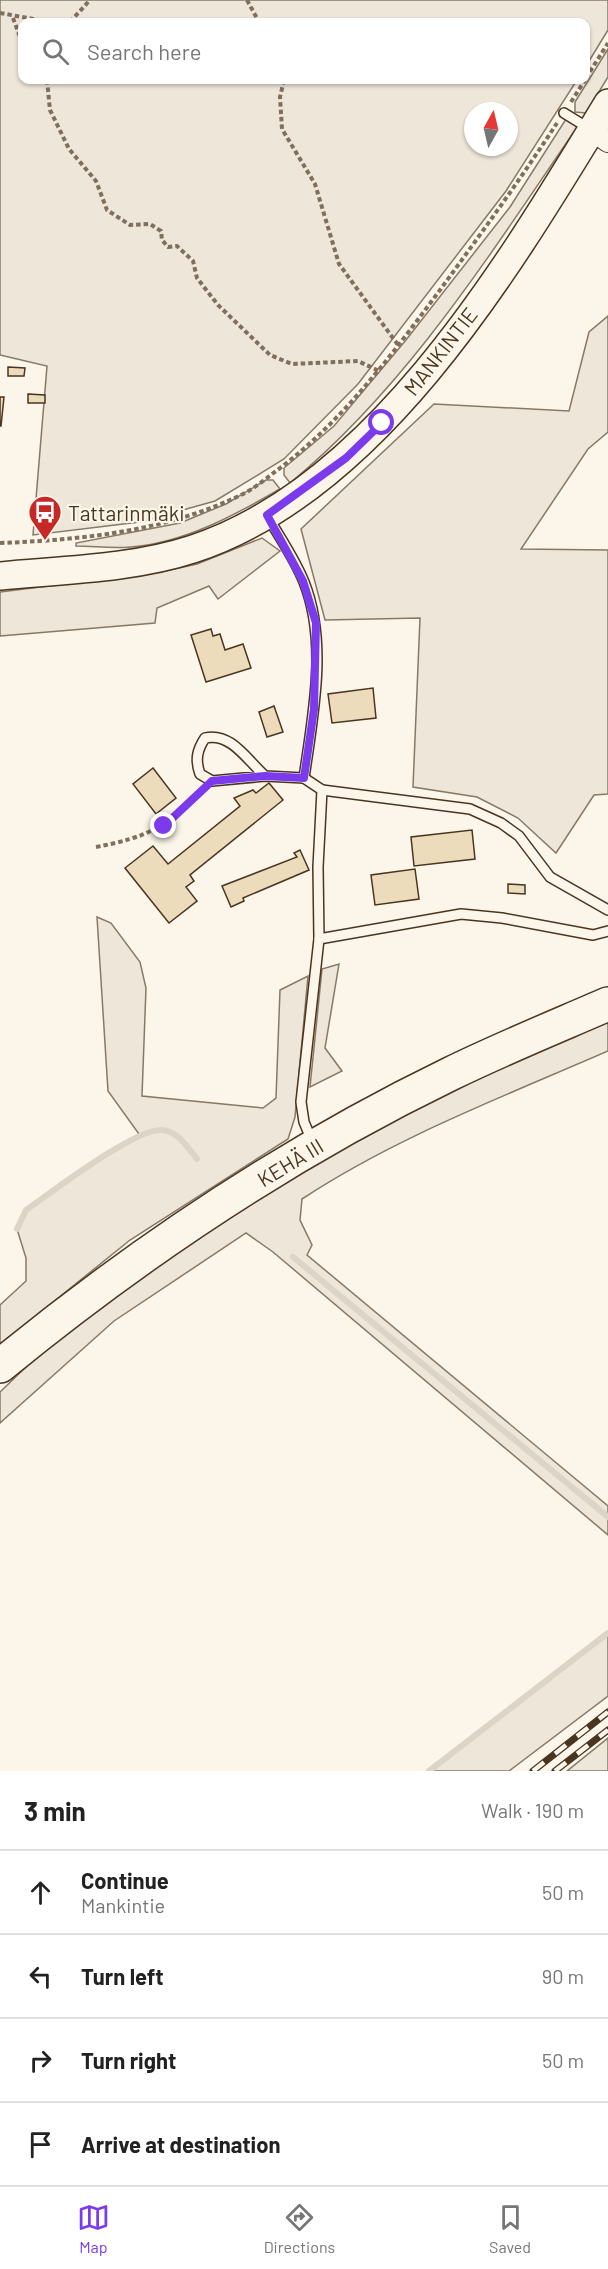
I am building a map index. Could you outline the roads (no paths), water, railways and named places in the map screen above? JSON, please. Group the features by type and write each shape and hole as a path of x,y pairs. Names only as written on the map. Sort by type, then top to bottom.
{"highway":[{"name":"KEHÄ III","path":"0,1366 64,1313 192,1223 314,1146 449,1074 608,1004"}],"street":[{"name":"MANKINTIE","path":"0,576 117,564 192,549 234,532 267,515 346,458 382,423 418,381 501,272 600,136 608,103"}],"lane":[{"path":"564,113 600,136"},
{"path":"267,515 303,581 316,623 314,709 304,778"},
{"path":"265,776 228,740 216,736 205,738 198,748 197,764 200,774 212,781 265,776 304,778 322,790 470,809 501,823 519,836 550,877 608,910"},
{"path":"314,1146 304,1122 301,1102 319,939 318,867 322,790"},
{"path":"319,939 461,914 502,918 592,935 608,931"}],"waterway":[{"path":"17,1229 26,1210 94,1162 149,1132 162,1130 173,1133 197,1159"},
{"path":"293,1257 608,1517"},
{"path":"429,1771 608,1633"}],"railway":[{"path":"533,1771 608,1712"},
{"path":"555,1771 608,1730"}],"place":[{"name":"Tattarinmäki","path":"45,541"}]}
